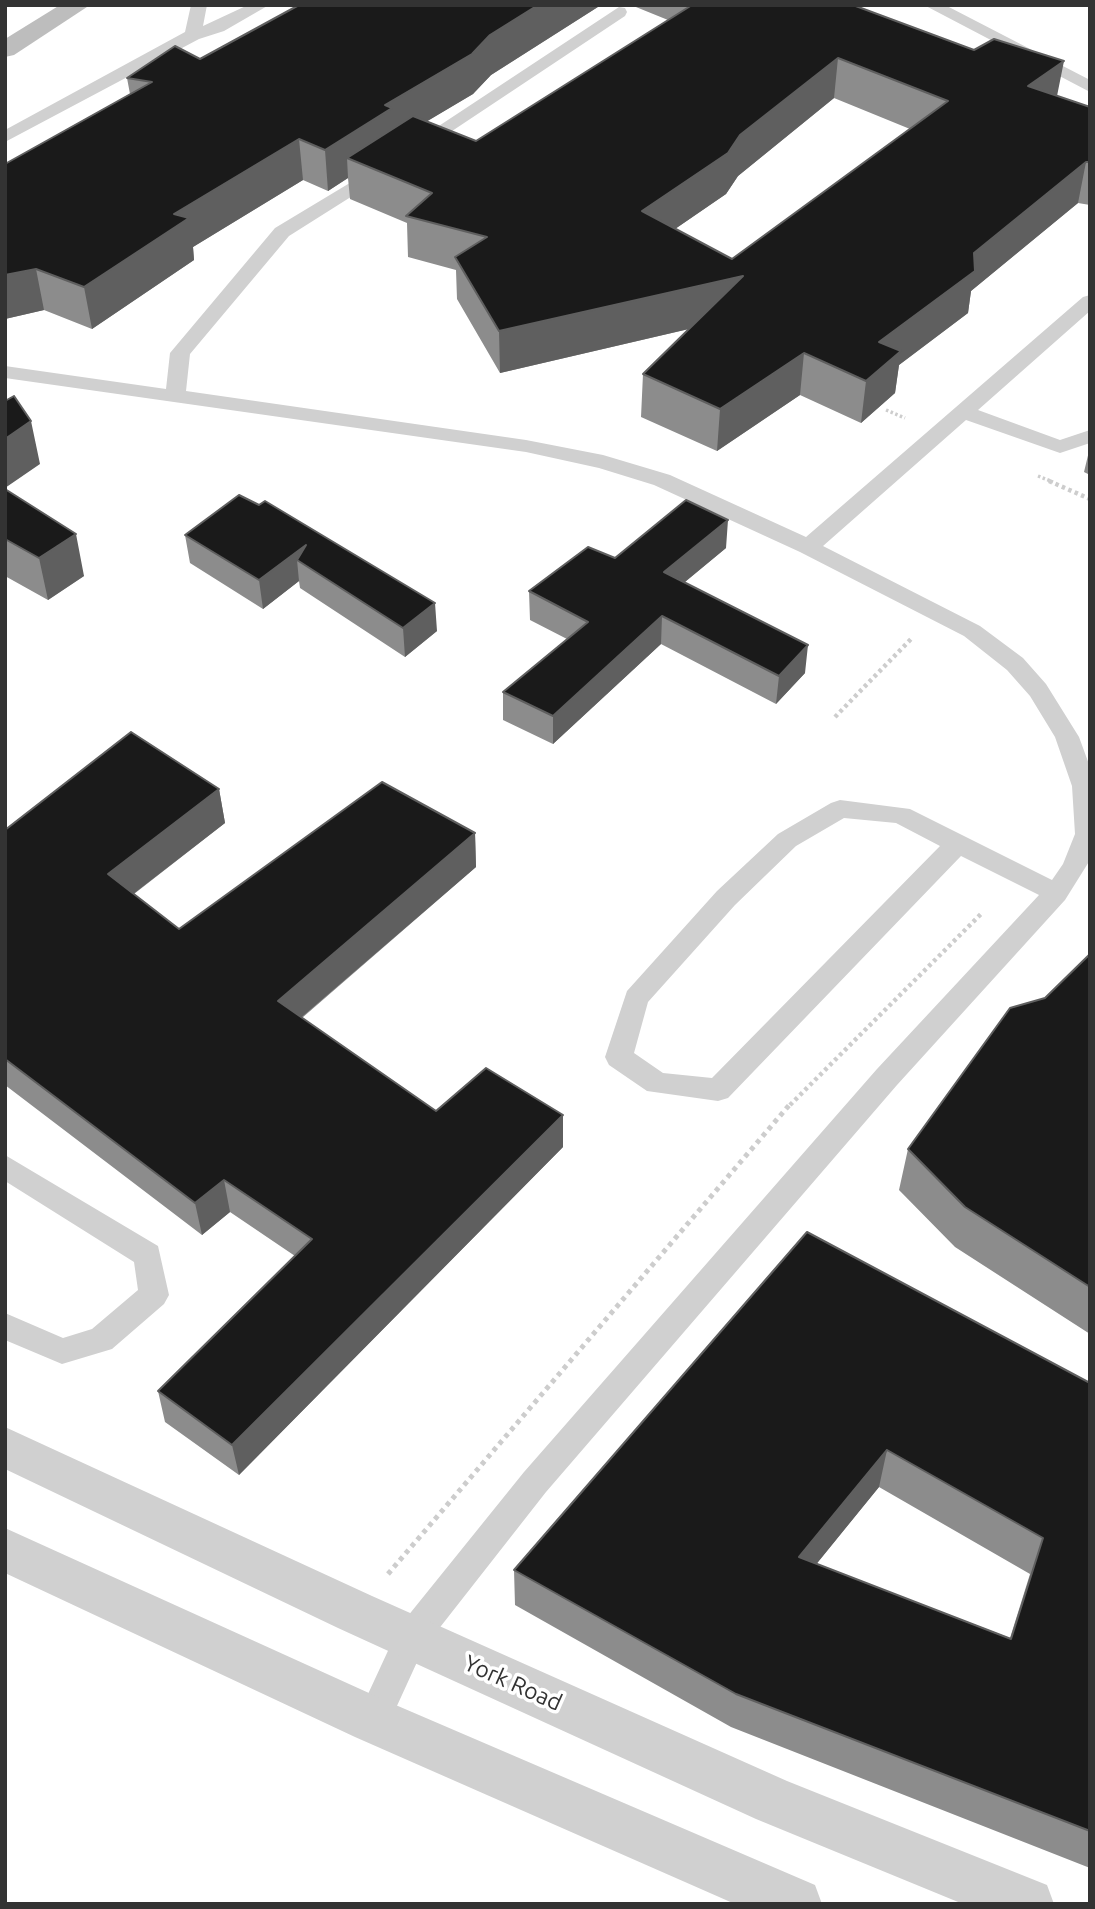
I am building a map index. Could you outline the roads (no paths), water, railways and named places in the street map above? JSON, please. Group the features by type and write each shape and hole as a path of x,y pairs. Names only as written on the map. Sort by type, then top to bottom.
{"main road":[{"path":"5,24 36,5"},
{"path":"5,50 78,5"}],"street":[{"name":"York Road","path":"5,1447 411,1638 774,1801 1028,1904"},
{"path":"5,1550 373,1720 796,1904"}],"lane":[{"path":"193,35 199,5"},
{"path":"5,137 193,35 218,27 261,5"},
{"path":"932,5 1090,87"},
{"path":"175,398 180,353 282,232 397,160 619,12"},
{"path":"808,547 1090,301"},
{"path":"5,372 526,446 603,462 662,480 808,547 972,631 1015,664 1038,690 1067,737 1084,786 1088,834 1074,867 1056,893 887,1077 552,1462 411,1638 373,1720"},
{"path":"964,412 1060,447 1090,436"},
{"path":"956,845 718,1090 657,1083 619,1057 636,998 726,898 787,840 840,809 901,815 1056,893"},
{"path":"5,1166 148,1255 153,1296 101,1340 62,1351 5,1326"}]}
